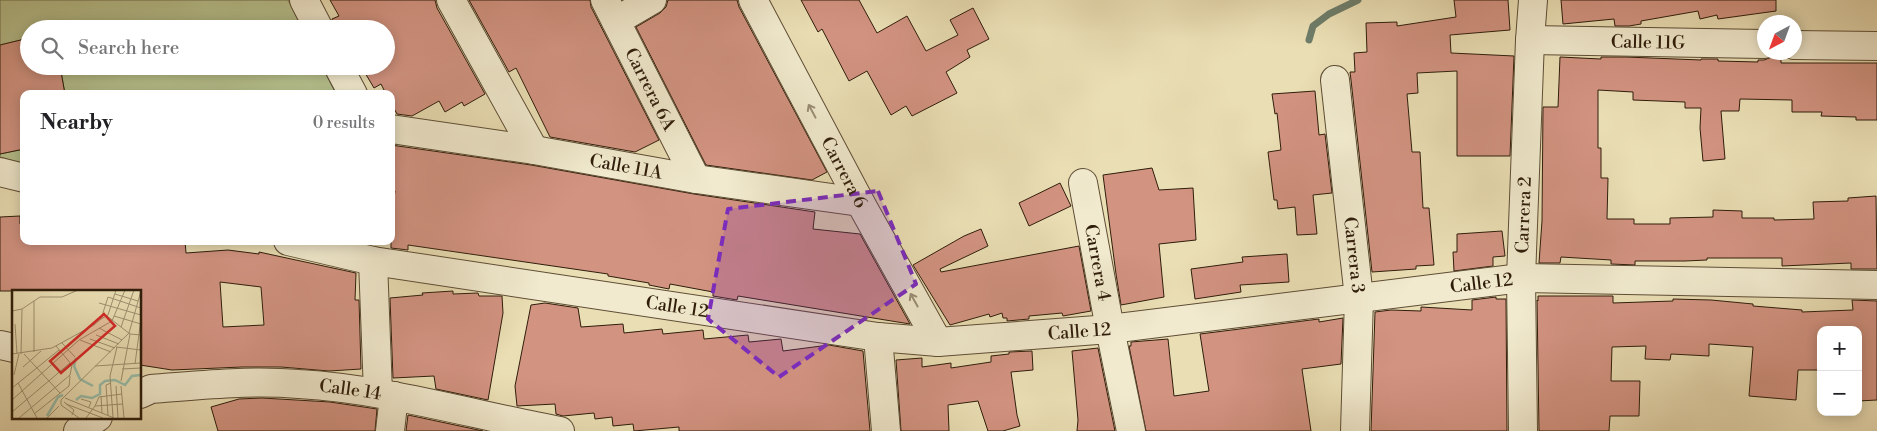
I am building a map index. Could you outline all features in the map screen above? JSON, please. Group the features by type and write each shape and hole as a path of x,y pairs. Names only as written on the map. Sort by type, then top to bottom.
{"street":[{"path":"304,0 314,20"},
{"path":"451,0 534,150"},
{"path":"611,10 652,0"},
{"name":"Carrera 6","path":"753,0 860,202 938,342"},
{"name":"Carrera 2","path":"1523,431 1521,278 1533,0"},
{"name":"Carrera 6A","path":"611,10 696,179"},
{"name":"Calle 11G","path":"1530,40 1757,44"},
{"path":"1802,45 1877,46"},
{"path":"343,75 351,90"},
{"name":"Carrera 3","path":"1335,80 1359,298 1355,431"},
{"name":"Calle 11A","path":"395,130 534,150 696,179 860,202"},
{"path":"0,172 20,177"},
{"name":"Carrera 4","path":"1083,183 1131,431"},
{"name":"Calle 12","path":"322,245 348,248 374,261 878,338 938,342 1110,329 1521,278 1877,285"},
{"path":"374,261 390,431"},
{"path":"878,338 886,431"},
{"name":"Calle 14","path":"144,389 254,382 300,384 386,394 552,430"},
{"path":"78,431 97,418"}],"highlighted area":[{"path":"878,191 916,284 779,377 708,319 728,209"}],"green space":[{"path":"0,0 288,0 298,20 20,20 20,40 0,45"},
{"path":"62,75 326,75 334,90 64,90"},
{"path":"20,150 20,163 0,157 0,154"}],"building":[{"path":"330,0 435,0 437,8 485,94 464,106 462,102 445,112 439,101 412,116 397,114 395,110 395,90 384,90 381,84 374,88 366,75 395,75 395,20 332,20 339,16"},
{"path":"469,0 590,0 591,7 659,140 635,152 550,137 516,68 509,72"},
{"path":"668,0 737,0 827,172 812,180 706,165 636,27 660,13 666,7"},
{"path":"801,0 859,0 877,33 907,16 926,51 958,35 950,20 973,8 989,39 967,50 970,57 946,72 957,93 912,116 906,106 891,115 867,71 849,81 822,29 818,32"},
{"path":"1454,0 1508,0 1510,30 1450,35 1451,53 1514,56 1510,156 1457,156 1457,71 1417,73 1418,93 1407,94 1412,152 1420,152 1423,208 1429,208 1434,265 1416,266 1416,269 1372,272 1350,72 1355,72 1354,53 1367,52 1366,23 1397,22 1397,26 1456,17"},
{"path":"1561,0 1776,0 1776,11 1718,19 1717,15 1700,19 1698,11 1641,21 1641,24 1629,26 1615,26 1614,19 1563,24"},
{"path":"20,40 20,75 62,75 64,90 20,90 20,150 0,154 0,45"},
{"path":"1560,57 1718,59 1718,61 1758,62 1758,60 1781,60 1781,63 1877,63 1877,120 1821,116 1822,112 1792,112 1792,100 1740,99 1739,111 1721,111 1725,159 1703,161 1700,128 1701,108 1685,108 1685,102 1633,100 1633,92 1598,90 1598,148 1601,148 1601,178 1608,178 1607,219 1634,219 1634,224 1670,224 1670,218 1713,217 1713,210 1742,211 1742,218 1774,218 1774,220 1814,219 1813,202 1848,201 1848,198 1876,196 1877,269 1851,269 1851,263 1782,266 1782,258 1707,258 1707,260 1685,261 1635,261 1635,265 1611,264 1611,260 1561,257 1560,263 1539,263 1542,221 1543,107 1558,107"},
{"path":"1315,91 1319,135 1325,134 1332,193 1313,195 1317,234 1297,235 1295,207 1278,209 1277,200 1274,200 1268,152 1281,150 1277,113 1275,114 1272,94"},
{"path":"395,146 531,165 694,194 815,212 813,229 860,234 910,324 738,296 737,300 713,296 713,292 670,284 669,289 649,285 649,283 608,276 608,274 408,245 408,250 391,248 391,245 395,245"},
{"path":"1152,168 1159,190 1193,188 1196,240 1159,244 1164,297 1121,305 1103,175"},
{"path":"1060,183 1071,206 1029,226 1019,203"},
{"path":"20,216 20,245 185,245 186,253 228,250 259,254 259,252 356,273 355,300 359,300 361,369 329,371 281,367 242,367 172,370 141,365 141,290 0,291 0,217","holes":["220,282 261,287 264,325 223,327"]},
{"path":"981,229 988,246 940,269 941,272 1079,246 1091,311 1063,316 1062,313 1029,316 1029,319 1007,321 1007,318 1003,318 1002,313 990,317 989,314 950,325 913,265 964,236"},
{"path":"1502,231 1505,256 1493,257 1493,266 1454,271 1453,252 1457,252 1457,234"},
{"path":"1287,254 1289,282 1240,285 1241,292 1195,299 1191,269 1243,262 1242,257"},
{"path":"453,291 453,294 478,293 479,296 502,296 503,313 488,400 436,389 434,376 393,378 390,298"},
{"path":"1538,296 1613,296 1613,303 1673,301 1673,299 1711,300 1802,310 1802,312 1853,310 1852,300 1877,301 1877,400 1862,401 1862,326 1817,326 1817,370 1798,370 1796,400 1749,396 1753,347 1709,344 1709,356 1671,354 1670,360 1645,359 1646,346 1612,347 1611,381 1640,381 1639,416 1610,416 1609,431 1539,431"},
{"path":"1496,297 1496,299 1506,299 1507,431 1371,431 1375,312 1391,310 1421,311 1421,307 1472,310 1472,300"},
{"path":"545,303 578,308 581,327 623,324 624,333 662,329 663,334 703,330 704,339 748,335 749,342 781,339 783,351 829,345 863,351 870,431 679,431 679,427 634,431 633,424 613,426 612,417 595,419 594,413 563,416 556,414 555,404 517,406 515,386 531,305"},
{"path":"1343,318 1341,364 1302,369 1311,431 1146,431 1129,346 1131,346 1131,342 1168,339 1174,396 1209,391 1200,334 1319,319 1319,322"},
{"path":"1098,348 1115,431 1077,431 1078,420 1072,351"},
{"path":"1032,351 1033,370 1011,372 1020,426 1003,431 988,431 978,401 948,405 949,431 901,431 896,360 922,358 922,367 951,363 951,368 991,362 991,356 1009,354 1009,352"},
{"path":"262,398 330,402 377,409 375,431 218,431 211,407 239,399"},
{"path":"408,415 427,419 483,431 406,431"}],"waterway":[{"path":"1309,40 1313,26 1329,14 1358,0"}]}
